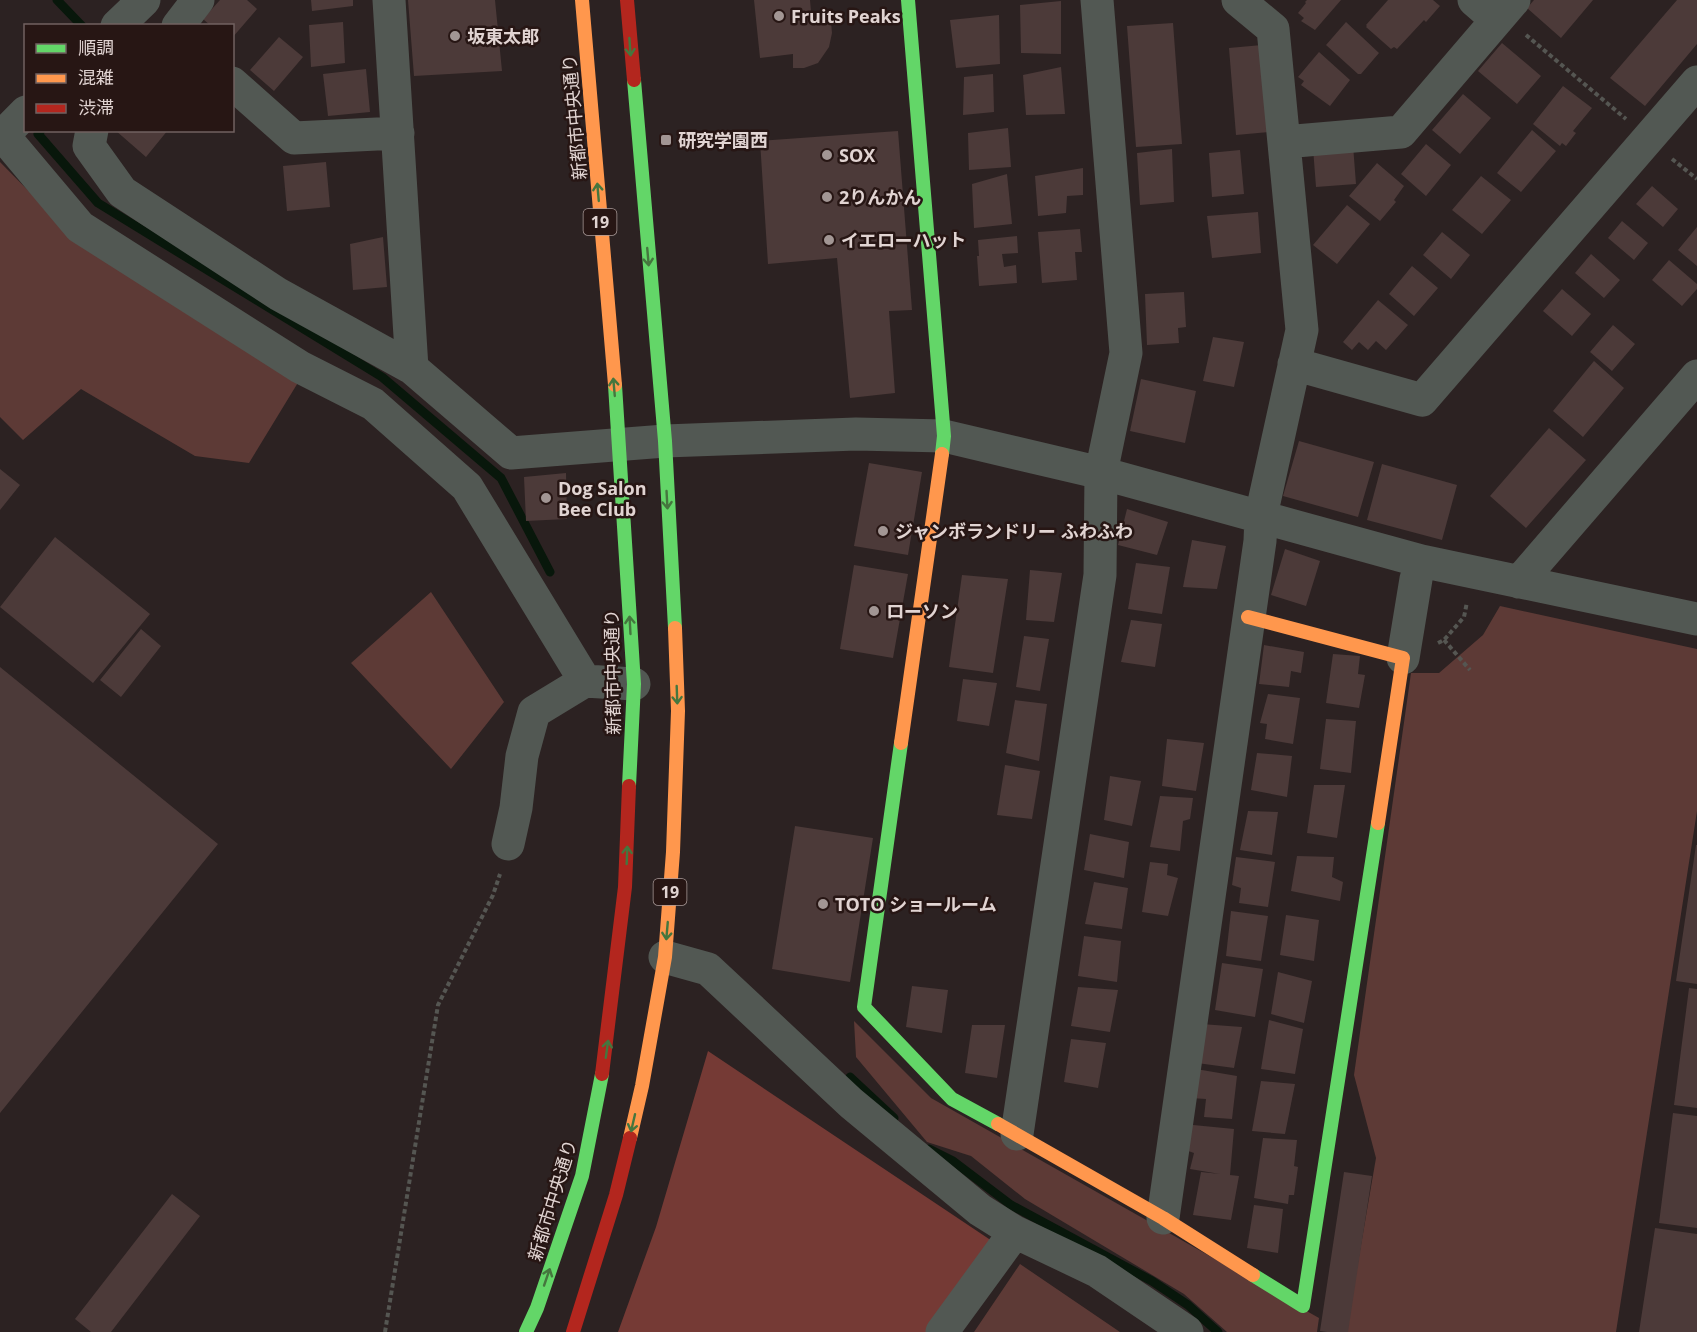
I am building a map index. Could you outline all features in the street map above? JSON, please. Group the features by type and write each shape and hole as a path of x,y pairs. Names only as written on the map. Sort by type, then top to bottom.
{"main road":[{"name":"新都市中央通り","path":"526,1332 537,1308 582,1176 606,1054 625,887 634,684 620,445 582,0"},
{"name":"19","path":"573,1332 618,1184 642,1086 665,957 673,852 678,711 665,441 627,0"},
{"path":"909,0 944,436 864,1007 952,1099 1163,1218 1303,1306 1404,650 1248,617"}],"street":[{"path":"119,24 144,0"},
{"path":"180,24 198,0"},
{"path":"389,0 412,368"},
{"path":"1017,1134 1100,575 1101,473 1126,353 1097,0"},
{"path":"1163,1218 1260,541 1261,516 1302,330 1273,29 1238,0"},
{"path":"1284,142 1401,132 1497,9"},
{"path":"1294,364 1422,400 1697,82"},
{"path":"234,85 294,138 398,133"},
{"path":"24,114 2,134 80,227 300,366 373,404 467,487 585,681"},
{"path":"92,132 89,146 122,192 278,294 412,368 511,453 665,441 856,434 944,436 1101,473 1421,561 1697,619"},
{"path":"1519,582 1697,376"},
{"path":"1404,650 1416,579"},
{"path":"508,844 516,808 522,756 534,712 585,681 634,684"},
{"path":"665,957 708,969 851,1103 980,1210 1015,1232 1097,1271 1187,1332"},
{"path":"942,1332 1015,1232"}],"path":[{"path":"1497,9 1697,179"},
{"path":"1404,650 1431,646 1444,640 1464,617 1468,598"},
{"path":"1444,640 1470,670"},
{"path":"385,1332 438,1005 493,895 508,844"}],"shaded area":[{"path":"0,162 73,236 302,376 249,463 195,456 81,389 23,440 0,417"},
{"path":"431,592 504,702 451,769 351,663"},
{"path":"1500,606 1697,649 1697,811 1616,1332 1346,1332 1376,1158 1354,1075 1411,673 1439,673 1483,635"},
{"path":"854,1021 931,1098 1319,1318 1317,1332 1227,1332 1184,1294 1025,1199 971,1156 927,1142 856,1057"},
{"path":"708,1051 992,1241 927,1332 618,1332 656,1227"},
{"path":"1020,1264 1120,1332 974,1332"}],"building":[{"path":"220,0 247,0 257,9 234,36 234,24 209,24 203,19"},
{"path":"311,0 353,0 353,6 312,11"},
{"name":"坂東太郎","path":"408,0 495,0 502,71 414,76"},
{"path":"754,0 810,0 812,23 831,22 832,33 829,47 818,63 804,68 793,68 793,54 760,58"},
{"path":"1307,0 1341,0 1315,30 1301,21 1304,18 1298,13"},
{"path":"1388,0 1433,0 1440,6 1397,49 1394,47 1391,49 1366,27"},
{"path":"1534,0 1593,0 1561,38 1527,8"},
{"path":"1677,0 1697,0 1697,44 1645,106 1610,78"},
{"path":"1061,1 1061,54 1021,53 1020,5"},
{"path":"999,15 1000,64 956,68 950,20"},
{"path":"343,22 345,63 311,67 309,25"},
{"path":"1346,22 1379,53 1361,74 1358,74 1326,45"},
{"path":"1173,23 1182,144 1136,147 1127,26"},
{"path":"279,37 303,57 274,91 250,70"},
{"path":"1502,43 1541,76 1517,104 1478,71"},
{"path":"1262,45 1269,132 1236,135 1229,48"},
{"path":"1319,52 1350,80 1330,106 1301,85 1304,81 1298,77"},
{"path":"1061,67 1065,114 1026,115 1023,75"},
{"path":"366,69 370,112 328,116 323,74"},
{"path":"993,74 994,112 963,115 964,77"},
{"path":"1563,86 1592,108 1573,131 1576,133 1566,146 1562,143 1560,146 1533,124"},
{"path":"1463,94 1491,118 1460,154 1432,130"},
{"path":"1008,128 1011,167 969,170 968,133"},
{"path":"1532,130 1556,151 1521,192 1497,173"},
{"path":"898,131 912,310 889,311 895,393 850,398 837,258 768,264 760,141"},
{"path":"117,132 166,132 146,157"},
{"path":"1426,144 1451,165 1426,196 1401,174"},
{"path":"1353,145 1356,184 1316,187 1313,148"},
{"path":"1172,149 1174,202 1140,205 1137,153"},
{"path":"1240,150 1244,194 1212,197 1209,153"},
{"path":"326,162 330,207 287,211 283,166"},
{"path":"1377,163 1404,186 1394,200 1396,202 1380,221 1349,196"},
{"path":"1083,168 1083,195 1067,196 1066,213 1038,216 1035,176"},
{"path":"1007,174 1012,224 974,228 972,184"},
{"path":"1481,176 1511,200 1482,234 1452,210"},
{"path":"1652,186 1678,209 1663,227 1636,204"},
{"path":"1347,205 1370,224 1337,264 1313,245"},
{"path":"1258,212 1261,253 1212,258 1207,216"},
{"path":"1622,221 1648,243 1634,260 1608,238"},
{"path":"1697,227 1697,266 1678,250"},
{"path":"1080,229 1082,252 1075,252 1077,280 1042,283 1038,232"},
{"path":"1442,232 1470,255 1451,279 1423,255"},
{"path":"1017,236 1018,253 1002,254 1004,267 1016,265 1017,283 979,286 978,240"},
{"path":"383,237 387,287 353,290 350,244"},
{"path":"1591,254 1620,280 1604,298 1575,273"},
{"path":"1669,260 1697,284 1697,289 1682,306 1652,280"},
{"path":"1412,266 1438,288 1414,316 1389,294"},
{"path":"1562,289 1591,314 1572,336 1543,311"},
{"path":"1184,292 1186,327 1178,328 1179,343 1147,345 1145,294"},
{"path":"1378,300 1408,325 1386,350 1376,341 1368,350 1359,342 1352,350 1343,342"},
{"path":"1613,325 1635,344 1612,371 1590,352"},
{"path":"1213,337 1244,342 1234,387 1203,381"},
{"path":"1594,361 1624,388 1583,437 1553,411"},
{"path":"1141,379 1196,391 1185,443 1130,431"},
{"path":"1549,428 1586,460 1526,528 1490,496"},
{"path":"1299,441 1374,462 1358,517 1283,496"},
{"path":"869,463 922,472 908,555 854,546"},
{"path":"1382,464 1457,485 1442,540 1367,520"},
{"path":"0,469 20,485 0,510"},
{"name":"Dog Salon Bee Club","path":"566,473 567,519 526,521 524,477"},
{"path":"1127,509 1168,522 1157,555 1118,545"},
{"path":"55,537 150,614 93,683 0,607"},
{"path":"1192,540 1226,546 1217,589 1183,587"},
{"path":"1285,549 1320,561 1306,606 1271,595"},
{"path":"1136,563 1170,567 1162,614 1128,609"},
{"name":"ローソン","path":"854,565 908,574 893,658 840,649"},
{"path":"1030,570 1062,573 1054,622 1026,620"},
{"path":"962,575 1008,579 993,673 949,667"},
{"path":"1131,620 1162,624 1155,667 1121,662"},
{"path":"141,629 161,646 121,697 100,680"},
{"path":"1024,636 1049,639 1040,691 1016,687"},
{"path":"1264,645 1304,652 1301,673 1291,671 1289,687 1259,684"},
{"path":"1333,654 1360,656 1358,674 1365,675 1359,708 1326,703"},
{"path":"0,667 218,844 0,1113"},
{"path":"963,679 997,683 989,726 957,721"},
{"path":"1268,694 1300,698 1293,744 1265,739 1267,724 1260,723"},
{"path":"1015,700 1047,704 1039,761 1006,753"},
{"path":"1326,719 1356,721 1351,773 1320,769"},
{"path":"1167,739 1204,743 1196,791 1162,786"},
{"path":"1257,753 1292,756 1287,797 1251,790"},
{"path":"1005,765 1040,771 1032,819 997,815"},
{"path":"1110,776 1141,781 1132,826 1104,820"},
{"path":"1314,785 1345,785 1337,838 1307,833"},
{"path":"1160,796 1193,798 1190,819 1183,821 1180,851 1150,847"},
{"path":"1248,811 1278,812 1272,855 1240,850"},
{"name":"TOTO ショールーム","path":"795,826 873,838 850,982 772,969"},
{"path":"1090,834 1129,842 1124,878 1084,870"},
{"path":"1697,845 1697,984 1676,981"},
{"path":"1297,856 1334,857 1332,877 1343,882 1340,901 1291,891"},
{"path":"1236,857 1275,862 1268,907 1239,903 1241,888 1232,885"},
{"path":"1150,862 1168,864 1167,875 1178,878 1168,916 1142,912"},
{"path":"1094,882 1128,888 1122,929 1085,924"},
{"path":"1231,911 1268,916 1261,961 1226,956"},
{"path":"1286,915 1319,920 1314,961 1280,955"},
{"path":"1084,936 1121,941 1117,982 1078,976"},
{"path":"1222,963 1263,969 1255,1017 1215,1010"},
{"path":"1278,972 1312,981 1304,1023 1271,1014"},
{"path":"912,986 948,990 942,1033 906,1027"},
{"path":"1078,987 1118,990 1110,1032 1071,1026"},
{"path":"1689,988 1697,989 1697,1108 1674,1105"},
{"path":"1269,1020 1303,1029 1295,1074 1261,1069"},
{"path":"1201,1024 1242,1027 1234,1068 1197,1063"},
{"path":"972,1025 1005,1025 997,1078 965,1073"},
{"path":"1071,1039 1106,1043 1098,1088 1064,1082"},
{"path":"1196,1069 1237,1076 1232,1119 1204,1117 1206,1099 1191,1098"},
{"path":"1261,1081 1295,1084 1285,1134 1252,1131"},
{"path":"1673,1113 1697,1116 1697,1228 1659,1223"},
{"path":"1183,1124 1234,1129 1230,1175 1239,1176 1231,1220 1193,1215 1201,1172 1220,1174 1190,1169 1194,1153 1177,1147"},
{"path":"1263,1138 1297,1140 1294,1166 1298,1167 1294,1195 1289,1195 1288,1204 1254,1198"},
{"path":"1344,1172 1372,1176 1348,1332 1327,1332 1320,1331"},
{"path":"172,1194 200,1216 111,1332 91,1332 75,1319"},
{"path":"1254,1205 1283,1209 1278,1253 1247,1248"},
{"path":"1655,1228 1697,1234 1697,1332 1639,1332"}],"waterway":[{"path":"57,0 80,24"},
{"path":"40,132 38,134 98,203 382,377 501,478 550,572"},
{"path":"850,1077 894,1118"},
{"path":"929,1149 953,1161 1011,1205 1152,1281 1188,1305 1218,1332"}],"traffic: fast":[{"path":"908,0 944,436 942,454"},
{"path":"634,80 665,441 675,628"},
{"path":"615,385 634,684 629,786"},
{"path":"901,743 864,1007 952,1099 998,1124"},
{"path":"1253,1275 1303,1306 1378,823"},
{"path":"526,1332 537,1308 582,1176 602,1074"}],"traffic: slow":[{"path":"582,0 615,385"},
{"path":"901,743 942,454"},
{"path":"1248,617 1403,658 1378,823"},
{"path":"630,1138 642,1086 665,957 673,852 678,711 675,628"},
{"path":"998,1124 1163,1218 1253,1275"}],"traffic: jam":[{"path":"627,0 634,80"},
{"path":"602,1074 625,887 629,786"},
{"path":"573,1332 616,1195 630,1138"}],"place":[{"name":"Fruits Peaks","path":"779,16"},
{"name":"坂東太郎","path":"455,36"},
{"name":"研究学園西","path":"666,140"},
{"name":"SOX","path":"827,155"},
{"name":"2りんかん","path":"827,197"},
{"name":"イエローハット","path":"829,240"},
{"name":"Dog Salon Bee Club","path":"546,498"},
{"name":"ジャンボランドリー ふわふわ","path":"883,531"},
{"name":"ローソン","path":"874,611"},
{"name":"TOTO ショールーム","path":"823,904"}]}
